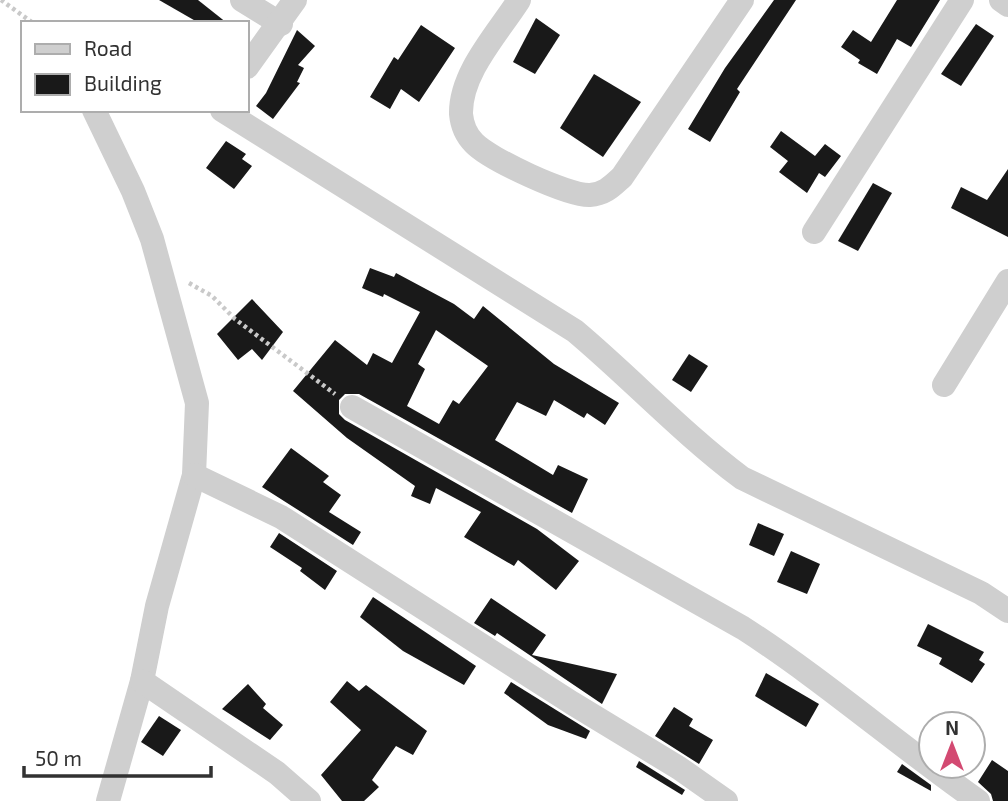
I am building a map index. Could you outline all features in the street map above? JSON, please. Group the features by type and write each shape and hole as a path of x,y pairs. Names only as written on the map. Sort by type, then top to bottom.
{"street":[{"path":"242,0 281,24"},
{"path":"248,66 296,0"},
{"path":"519,0 472,73 463,96 461,115 465,133 476,146 555,187 592,195 607,191 622,177 742,0"},
{"path":"814,232 962,0"},
{"path":"1001,0 1008,5"},
{"path":"95,112 133,191 166,284 197,403 194,475 156,606 142,681 108,801"},
{"path":"225,112 575,331 622,370 706,450 742,478 981,593 1008,611"},
{"path":"944,385 1008,281"},
{"path":"352,407 743,628 786,656 978,801"},
{"path":"194,475 292,524 679,768 726,801"},
{"path":"142,681 277,773 309,801"}],"path":[{"path":"1,0 30,21"},
{"path":"166,284 184,281 212,296 235,319 352,407"}],"building":[{"path":"159,0 198,0 224,21 196,21"},
{"path":"774,0 796,0 737,89 740,92 710,142 688,129 725,68"},
{"path":"897,0 940,0 911,47 897,39 877,74 858,63 860,60 841,47 853,30 871,42"},
{"path":"536,18 560,35 535,74 513,62"},
{"path":"976,24 994,36 961,86 941,74"},
{"path":"421,25 455,48 419,102 401,89 390,109 370,97 394,57 398,60"},
{"path":"297,30 315,46 298,65 304,68 297,82 300,83 273,119 256,106 266,93"},
{"path":"594,74 641,102 603,157 560,128"},
{"path":"781,131 815,156 825,144 841,156 825,177 819,173 807,193 779,172 788,161 770,147"},
{"path":"226,141 246,154 242,159 252,166 234,189 206,168"},
{"path":"1008,169 1008,237 951,208 961,187 987,200"},
{"path":"873,183 892,193 858,251 838,241"},
{"path":"370,268 394,277 396,273 454,304 474,319 483,306 554,364 619,403 605,425 587,413 584,418 554,400 546,416 517,402 495,440 553,475 558,465 588,479 572,513 359,394 345,394 339,400 339,414 345,420 537,529 579,561 556,590 518,560 514,566 464,537 481,512 436,488 430,504 411,496 415,486 347,438 293,391 335,340 367,365 373,353 392,363 420,312 384,294 383,297 362,288","holes":["436,330 488,366 459,404 453,400 439,424 407,406 425,369 418,364"]},
{"path":"252,299 283,332 262,360 252,349 238,360 217,334"},
{"path":"689,354 708,366 691,392 672,380"},
{"path":"291,448 329,476 323,482 341,495 329,512 361,532 353,545 262,487"},
{"path":"758,523 784,534 774,556 749,545"},
{"path":"279,533 337,571 325,590 300,571 302,568 270,547"},
{"path":"791,551 820,564 807,594 777,582"},
{"path":"373,597 476,666 464,685 403,651 360,617"},
{"path":"491,598 546,635 532,655 617,674 602,704 497,633 495,636 474,623"},
{"path":"928,624 984,652 979,660 985,664 972,683 939,664 942,658 917,646"},
{"path":"766,673 819,704 806,727 755,696"},
{"path":"347,681 359,691 366,685 427,731 413,755 396,746 372,780 379,787 364,801 342,801 321,775 361,730 330,702"},
{"path":"511,682 590,731 586,739 548,725 504,693"},
{"path":"248,684 266,704 263,708 283,725 270,740 222,709"},
{"path":"674,707 693,719 689,726 713,740 699,764 655,736"},
{"path":"159,716 181,730 163,756 141,742"},
{"path":"992,760 1008,771 1008,801 993,801 991,794 978,782 987,780 987,768"},
{"path":"639,761 685,790 682,795 636,767"},
{"path":"902,764 917,775 917,780 924,780 931,785 931,791 897,772"}]}
